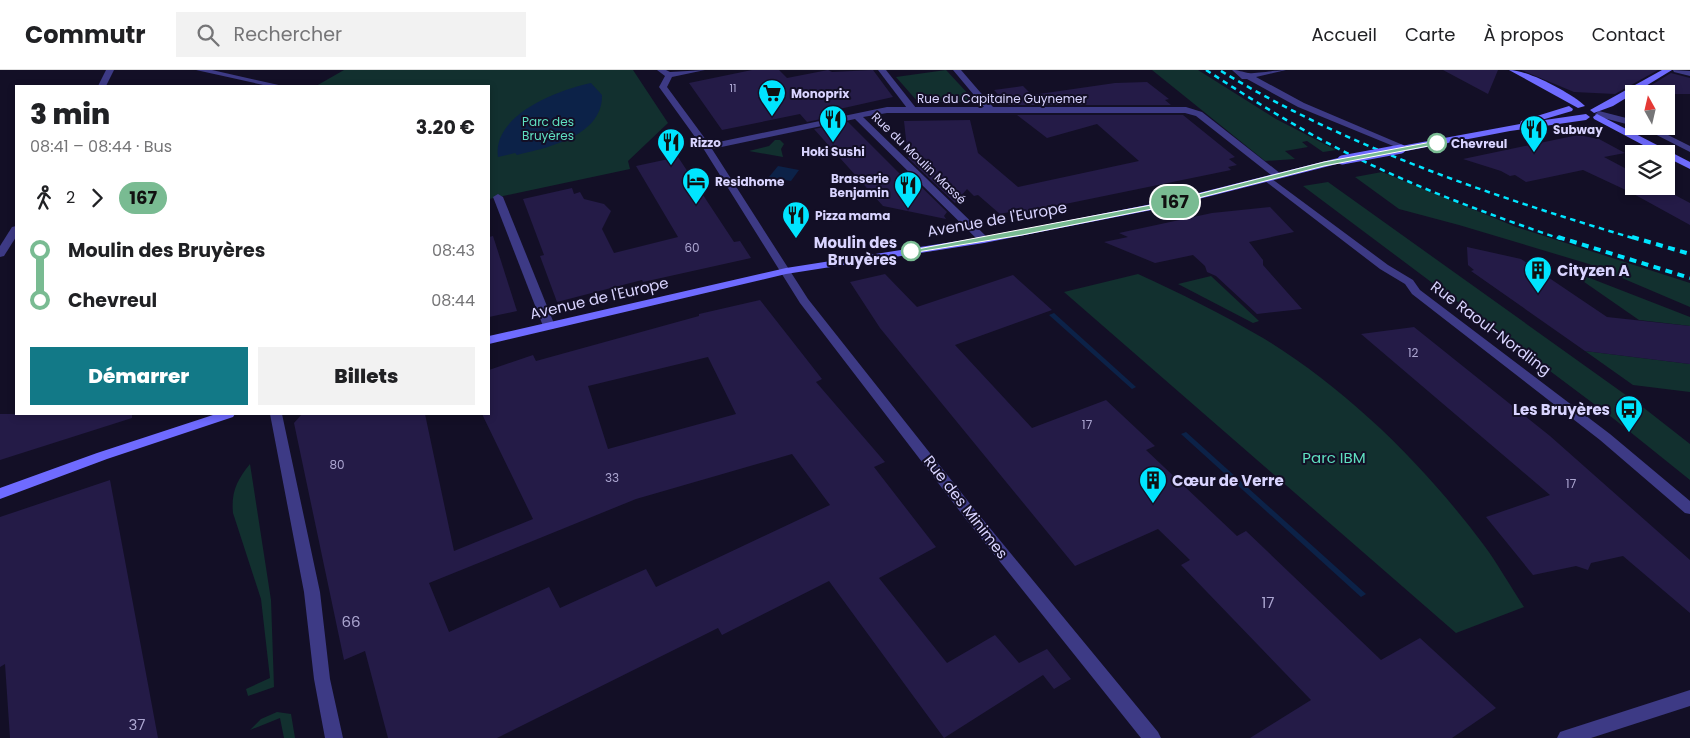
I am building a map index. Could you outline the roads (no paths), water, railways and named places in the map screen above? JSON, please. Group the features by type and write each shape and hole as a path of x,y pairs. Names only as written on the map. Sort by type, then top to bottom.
{"main road":[{"path":"1513,70 1556,91 1593,115 1690,166"},
{"path":"1513,70 1569,108 1574,114 1593,115 1612,135 1632,145"},
{"name":"Avenue de l'Europe","path":"490,340 786,271 984,240 1167,204 1342,160 1510,128 1593,115 1668,70"},
{"name":"Avenue de l'Europe","path":"1510,128 1569,108 1581,106"},
{"path":"1675,166 1690,174"},
{"path":"0,494 102,456 226,415"}],"street":[{"path":"102,85 110,70"},
{"path":"200,70 273,85"},
{"path":"665,72 701,70"},
{"path":"882,70 913,110"},
{"path":"957,70 990,110"},
{"path":"1236,70 1310,109 1403,149"},
{"path":"1245,76 1282,70"},
{"path":"1677,70 1690,74"},
{"name":"Rue des Minimes","path":"665,72 663,87 707,148 804,301 970,514 1152,738"},
{"name":"Rue du Capitaine Guynemer","path":"707,148 880,111 1195,112 1273,177"},
{"path":"1593,115 1625,121"},
{"name":"Rue du Moulin Massé","path":"857,116 984,240"},
{"path":"1661,135 1690,149"},
{"name":"Rue Raoul-Nordling","path":"1273,177 1384,267 1409,282 1424,298 1605,436 1690,509"},
{"path":"498,197 549,326"},
{"path":"0,254 15,231"},
{"path":"276,415 312,592 322,679 334,738"},
{"path":"1566,738 1690,698"}],"water":[{"path":"591,83 602,95 600,109 593,121 583,130 557,144 517,155 515,153 498,157 499,142 505,129 516,117 545,98"},
{"path":"778,166 799,170 791,181 769,177"},
{"path":"1054,313 1136,387 1132,389 1049,315"},
{"path":"1186,432 1366,594 1361,597 1181,434"}],"railway":[{"path":"1206,70 1297,126 1378,168 1455,201 1561,239"},
{"path":"1221,71 1270,99 1371,147 1476,188 1636,239"},
{"path":"1558,237 1690,278"},
{"path":"1632,237 1690,254"}],"place":[{"name":"Monoprix","path":"772,117"},
{"name":"Hoki Sushi","path":"833,143"},
{"name":"Chevreul","path":"1437,143"},
{"name":"Subway","path":"1534,153"},
{"name":"Rizzo","path":"671,166"},
{"name":"Residhome","path":"696,205"},
{"name":"Brasserie Benjamin","path":"908,209"},
{"name":"Pizza mama","path":"796,239"},
{"name":"Moulin des Bruyères","path":"911,251"},
{"name":"Cityzen A","path":"1538,294"},
{"name":"Les Bruyères","path":"1629,433"},
{"name":"Cœur de Verre","path":"1153,504"}],"park label":[{"name":"Parc des Bruyères","path":"548,128"},
{"name":"Parc IBM","path":"1334,457"}]}
